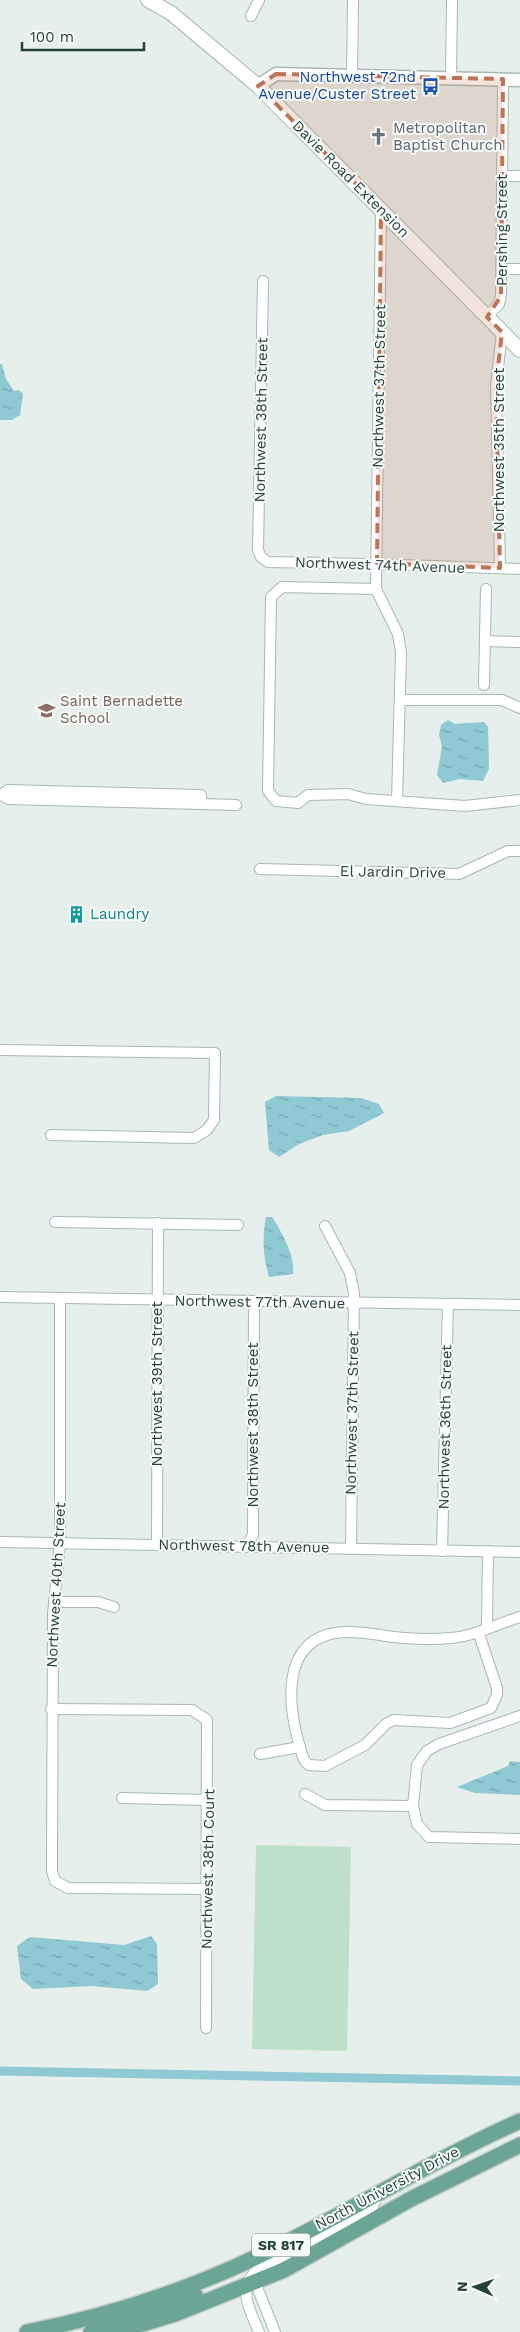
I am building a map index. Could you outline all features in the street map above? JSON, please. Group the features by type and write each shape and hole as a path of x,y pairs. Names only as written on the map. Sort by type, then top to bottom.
{"main road":[{"name":"Davie Road Extension","path":"148,0 170,13 258,86 520,350"},
{"name":"North University Drive","path":"27,2332 97,2315 167,2293 222,2272 274,2248 379,2193 411,2174 520,2121"},
{"name":"North University Drive","path":"116,2332 175,2314 284,2270 411,2199 520,2145"},
{"path":"91,2332 214,2288 223,2282 222,2272"}],"street":[{"path":"251,16 259,0"},
{"path":"352,76 353,0"},
{"path":"452,0 452,77"},
{"path":"258,86 276,74 520,80"},
{"name":"Pershing Street","path":"487,316 499,304 503,269 503,79"},
{"path":"502,176 520,176"},
{"name":"Northwest 37th Street","path":"376,589 380,209"},
{"path":"503,269 520,270"},
{"name":"Northwest 38th Street","path":"261,557 258,550 263,281"},
{"name":"Northwest 35th Street","path":"500,568 496,386 502,332"},
{"name":"Northwest 74th Avenue","path":"261,557 268,562 377,563 414,567 520,569"},
{"path":"397,801 401,652 398,634 376,589 282,587 271,597 268,791 276,800 298,803 308,795 348,794 366,799 465,806 520,800"},
{"path":"484,685 486,589"},
{"path":"485,641 520,642"},
{"path":"400,700 502,700 520,708"},
{"path":"0,795 8,790 172,793 201,795 201,804 236,805"},
{"name":"El Jardin Drive","path":"260,869 459,874 508,851 520,851"},
{"path":"0,1050 215,1054 214,1120 207,1130 194,1138 51,1136"},
{"path":"55,1222 238,1226"},
{"name":"Northwest 39th Street","path":"157,1544 156,1299 158,1223"},
{"name":"Northwest 37th Street","path":"325,1226 350,1273 354,1293 351,1548"},
{"name":"Northwest 77th Avenue","path":"0,1298 520,1305"},
{"name":"Northwest 40th Street","path":"60,1298 60,1543 54,1602 51,1709 52,1871 55,1882 68,1888 208,1889"},
{"name":"Northwest 38th Street","path":"247,1546 253,1535 254,1302"},
{"name":"Northwest 36th Street","path":"442,1550 448,1304"},
{"name":"Northwest 78th Avenue","path":"0,1542 520,1552"},
{"path":"488,1551 483,1631 497,1688 497,1695 491,1708 450,1723 394,1720 387,1723 366,1746 324,1766 309,1765 304,1760 292,1709 291,1676 298,1656 313,1642 329,1634 346,1632 418,1639 452,1638 483,1631 520,1617"},
{"path":"54,1602 98,1602 114,1607"},
{"name":"Northwest 38th Court","path":"51,1709 192,1710 200,1713 207,1720 209,1730 206,2028"},
{"path":"520,1716 439,1744 427,1751 417,1765 413,1806 417,1824 429,1837 520,1839"},
{"path":"260,1754 300,1747"},
{"path":"305,1794 325,1805 413,1806"},
{"path":"122,1798 208,1800"},
{"path":"259,2332 248,2306 252,2274 259,2268 344,2225 372,2208 379,2193"},
{"path":"250,2284 275,2332"}],"highlighted area":[{"path":"276,74 503,79 501,296 487,317 502,332 496,386 500,568 377,563 381,209 258,86"}],"green space":[{"path":"256,1845 351,1847 347,2051 252,2049"}],"water":[{"path":"0,364 2,364 6,379 14,391 19,390 23,394 20,415 12,420 0,420"},
{"path":"448,720 455,724 484,722 488,727 489,769 483,781 460,779 443,783 437,775 442,746 439,735 441,725"},
{"path":"276,1096 361,1098 379,1104 384,1113 349,1131 323,1135 299,1144 279,1157 269,1150 265,1102"},
{"path":"266,1217 272,1217 284,1237 292,1259 293,1274 269,1277 264,1247"},
{"path":"510,1761 520,1762 520,1795 475,1793 457,1787 508,1766"},
{"path":"151,1936 157,1944 158,1984 147,1991 91,1986 33,1989 21,1979 17,1946 30,1937 124,1945"}],"waterway":[{"path":"0,2071 520,2081"}],"place":[{"name":"Northwest 72nd Avenue/Custer Street","path":"430,86"},
{"name":"Metropolitan Baptist Church","path":"379,137"},
{"name":"Saint Bernadette School","path":"46,710"},
{"name":"Laundry","path":"76,914"}]}
